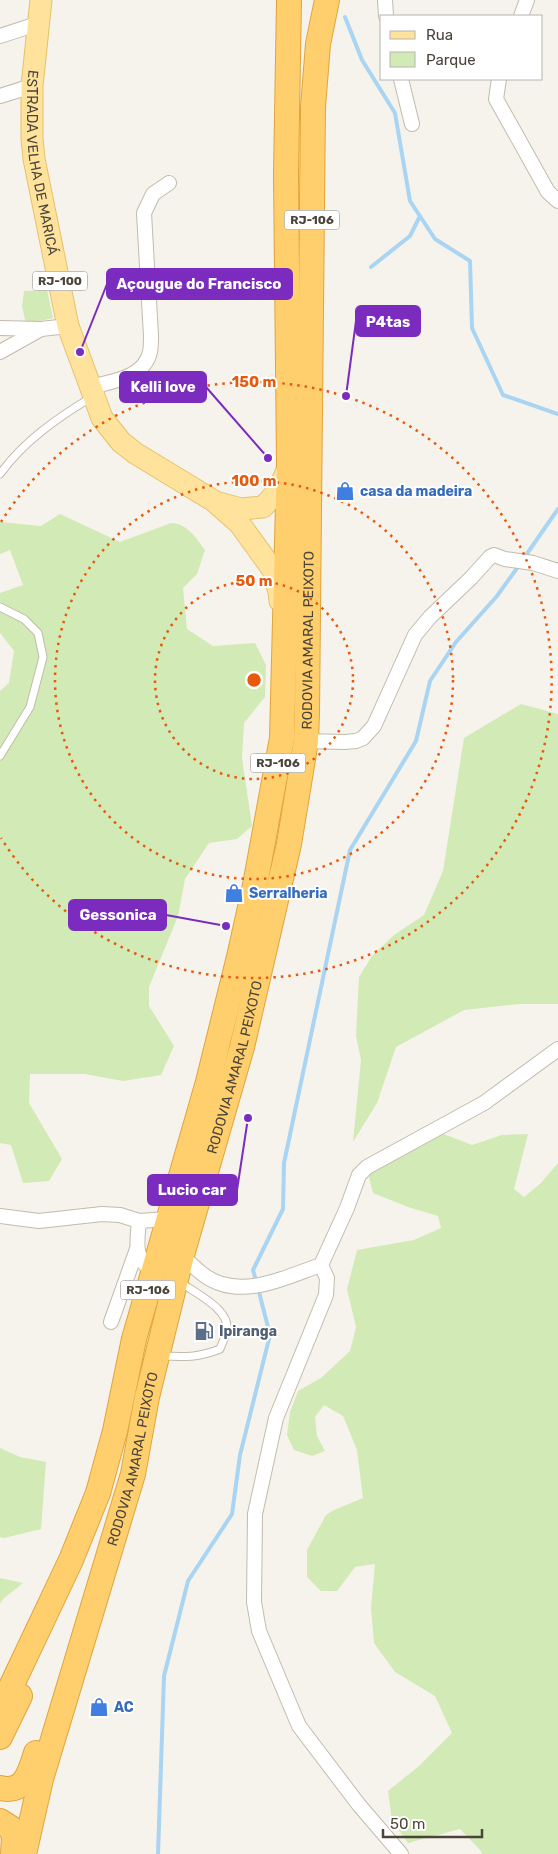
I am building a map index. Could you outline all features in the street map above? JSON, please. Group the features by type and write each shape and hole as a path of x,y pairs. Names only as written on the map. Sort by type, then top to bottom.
{"highway":[{"name":"RJ-106","path":"289,0 286,174 289,464"},
{"name":"RODOVIA AMARAL PEIXOTO","path":"24,1854 40,1779 133,1474 147,1397 182,1255 234,1077 267,946 289,844 306,741 313,108 318,44 327,0"},
{"name":"RODOVIA AMARAL PEIXOTO","path":"0,1710 72,1560 98,1493 115,1432 134,1339 208,1082 239,957 253,894 282,738 289,464"},
{"path":"0,1737 65,1603 72,1560"},
{"path":"0,1788 11,1790 21,1785 29,1775 88,1595 103,1573"},
{"path":"0,1821 11,1828 14,1837 13,1854"}],"main road":[{"name":"ESTRADA VELHA DE MARICÁ","path":"41,0 32,86 32,138 34,159 68,326 102,418 121,442 135,453 214,501 239,523 273,570 280,592 285,668"},
{"name":"ESTRADA VELHA DE MARICÁ","path":"214,501 240,509 264,507 278,490 289,464"}],"street":[{"path":"385,0 386,15"},
{"path":"521,15 527,0"},
{"path":"0,36 40,23"},
{"path":"401,80 412,124"},
{"path":"499,80 496,99 548,192 558,201"},
{"path":"0,96 32,86"},
{"path":"93,392 142,369 150,353 144,213 153,194 169,183"},
{"path":"0,328 41,329 68,326"},
{"path":"0,352 41,329"},
{"path":"306,741 345,742 363,738 374,726 416,635 430,617 490,557 494,556 533,563 558,571"},
{"path":"182,1255 200,1272 221,1284 245,1287 268,1283 321,1265 347,1208 359,1175 367,1167 484,1103 558,1049"},
{"path":"0,1216 39,1221 102,1214 120,1215 139,1222 168,1219"},
{"path":"111,1322 137,1250 139,1222"},
{"path":"137,1250 142,1263 153,1272"},
{"path":"321,1265 327,1278 326,1295 276,1418 255,1514 254,1602 259,1630 299,1726 360,1805 401,1854"}],"lane":[{"path":"0,474 27,442 93,392"},
{"path":"0,607 24,619 38,633 43,657 30,707 0,756"},
{"path":"157,1356 189,1358 220,1349 227,1330 226,1320 219,1308 176,1279"}],"green space":[{"path":"47,290 53,318 26,324 22,306 24,291"},
{"path":"60,514 120,542 171,523 182,526 191,532 205,550 197,574 183,588 187,629 213,646 255,643 266,665 265,697 244,723 242,758 252,826 237,839 209,843 185,879 178,916 149,987 149,1006 174,1046 161,1075 123,1081 85,1074 30,1074 29,1103 62,1159 49,1181 23,1183 11,1145 0,1143 0,691 9,683 14,651 0,633 0,593 23,585 10,550 0,554 0,522 41,526"},
{"path":"521,704 558,714 558,1004 519,1004 464,1010 396,1047 377,1103 353,1142 361,1060 356,1036 359,977 372,956 394,935 424,915 443,871 464,738"},
{"path":"441,1133 472,1145 502,1135 528,1134 514,1189 524,1197 540,1184 558,1163 558,1854 482,1854 460,1829 408,1843 392,1821 388,1791 419,1766 452,1733 435,1696 395,1672 374,1643 371,1608 375,1564 355,1567 337,1591 321,1591 307,1577 307,1550 326,1515 363,1498 357,1450 343,1416 324,1405 315,1417 317,1436 325,1451 312,1456 294,1450 287,1435 290,1412 298,1391 321,1378 350,1351 356,1327 347,1289 357,1250 414,1240 441,1228 438,1216 408,1207 373,1193 367,1169"},
{"path":"0,1448 20,1457 46,1462 41,1529 4,1538 0,1537"},
{"path":"0,1578 23,1583 3,1599 0,1604"}],"waterway":[{"path":"345,17 362,60 395,113 410,201 435,239 470,261 472,328 503,395 558,414"},
{"path":"371,267 410,236 420,216"},
{"path":"524,558 558,509"},
{"path":"256,1281 253,1270 283,1209 284,1163 350,850 416,741 430,681 456,642 497,596 520,564"},
{"path":"158,1854 164,1676 188,1581 232,1514 240,1455 270,1335 258,1288"}],"place":[{"name":"Açougue do Francisco","path":"80,352"},
{"name":"P4tas","path":"346,396"},
{"name":"Kelli love","path":"268,458"},
{"name":"casa da madeira","path":"345,491"},
{"name":"Serralheria","path":"234,893"},
{"name":"Gessonica","path":"226,926"},
{"name":"Lucio car","path":"248,1118"},
{"name":"Ipiranga","path":"204,1331"},
{"name":"AC","path":"99,1707"}]}
